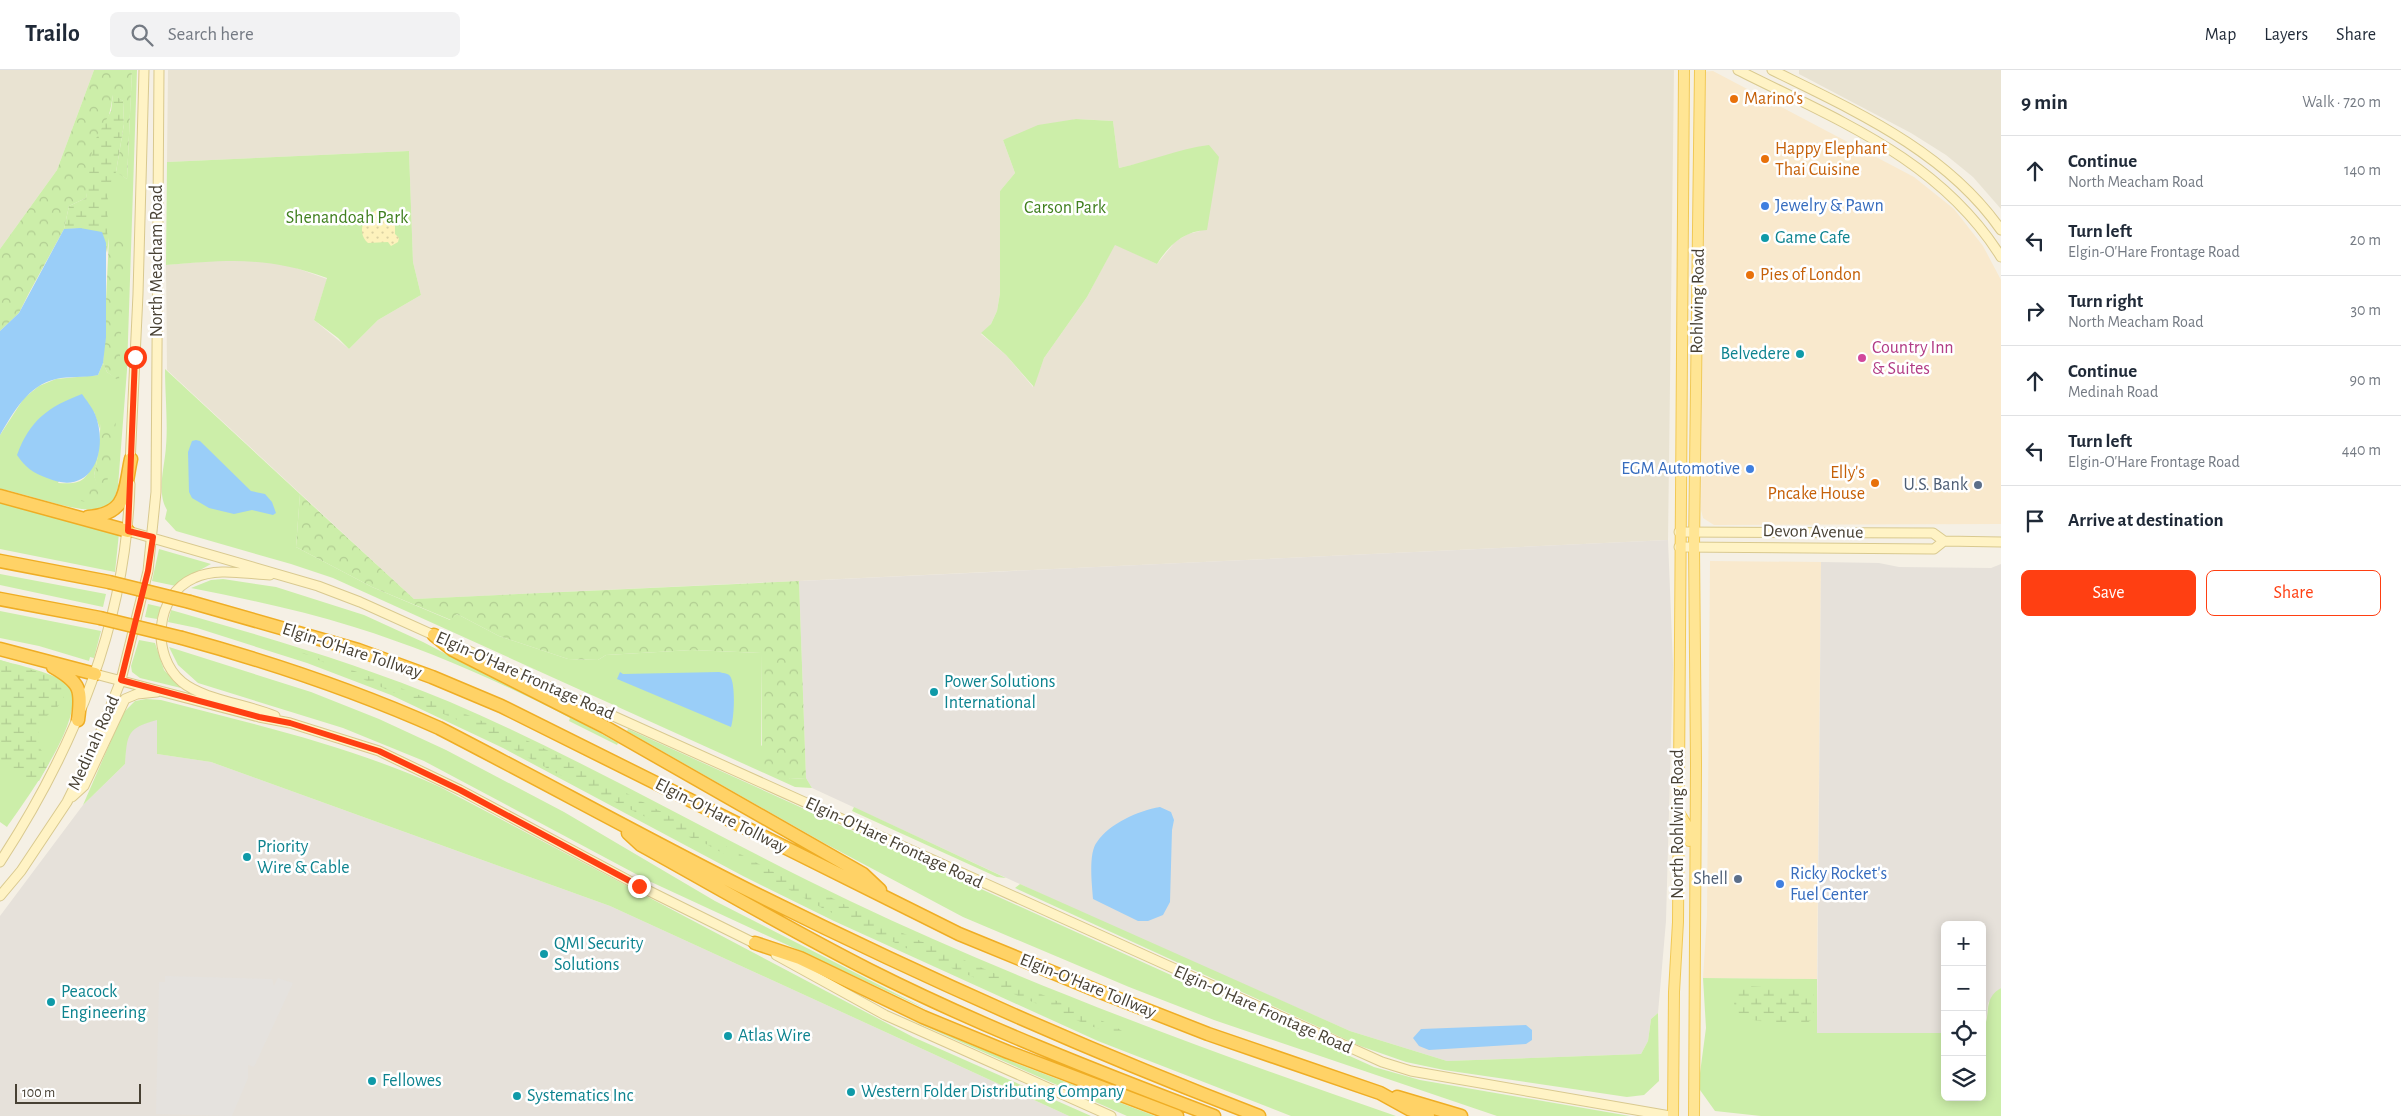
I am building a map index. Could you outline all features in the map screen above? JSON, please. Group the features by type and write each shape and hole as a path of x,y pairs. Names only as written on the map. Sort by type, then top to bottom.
{"highway":[{"path":"84,518 111,513 119,506 130,459"},
{"path":"0,496 128,531"},
{"name":"Elgin-O'Hare Tollway","path":"0,561 109,582 190,602 358,650 458,688 564,737 959,934 1093,990 1208,1034 1380,1093 1409,1109 1428,1116"},
{"name":"Elgin-O'Hare Tollway","path":"0,599 100,618 182,638 293,671 388,706 448,732 746,889 931,978 1064,1038 1259,1116"},
{"path":"434,635 453,650 564,704 863,874 891,900"},
{"path":"0,649 96,674"},
{"path":"38,659 75,682 80,692 78,720"},
{"path":"615,821 641,845 869,970 1047,1050 1214,1116"},
{"path":"755,943 800,958 923,1017 1008,1052 1177,1116"},
{"path":"1380,1093 1461,1116"}],"main road":[{"name":"North Meacham Road","path":"123,565 128,531 138,294 144,70"},
{"name":"North Meacham Road","path":"148,571 153,537 156,492 159,70"},
{"name":"Rohlwing Road","path":"1679,532 1684,70"},
{"name":"Rohlwing Road","path":"1694,532 1700,70"},
{"path":"1738,70 1857,129 1920,168 1956,199 1987,236 2001,257"},
{"path":"1772,70 1880,125 1938,164 1958,179 1982,204 2001,230"},
{"name":"Elgin-O'Hare Frontage Road","path":"128,531 286,576 360,602 1382,1062 1411,1071 1672,1116"},
{"name":"Devon Avenue","path":"1679,532 1933,533 1944,541 2001,542"},
{"name":"North Rohlwing Road","path":"1672,1116 1682,826 1677,810 1679,532"},
{"name":"North Rohlwing Road","path":"1694,532 1696,808 1694,1116"},
{"name":"Devon Avenue","path":"1679,547 1934,549 1944,541"},
{"name":"Medinah Road","path":"0,862 49,780 78,720 96,674 112,617 123,565"},
{"name":"Medinah Road","path":"0,896 21,871 67,802 97,742 121,680 148,571"},
{"path":"286,576 217,573 194,578 175,592 168,605 163,616 161,642 170,667 180,680 192,690 262,710 290,723"},
{"path":"96,674 259,717 290,723 379,751 421,770 639,886 755,943 886,1015 1111,1116"},
{"path":"67,802 84,786 126,699 147,693 165,692"},
{"path":"1695,912 1689,882 1689,829 1682,826 1696,808"}],"shaded area":[{"path":"0,70 94,70 57,170 0,249"},
{"path":"168,70 1674,70 1668,540 414,599 167,370 166,265 221,260 264,261 288,265 327,279 314,320 349,349 378,320 421,295 413,262 409,151 167,162","holes":["1076,119 1113,121 1119,168 1149,161 1200,231 1188,234 1175,242 1157,264 1115,244 1087,297 1044,358 1033,387 1006,355 981,334 991,324 997,311 1000,293 1000,191 1015,173 1003,140"]},
{"path":"1799,70 2001,70 2001,209 1973,177 1946,155 1911,133 1799,74"},
{"path":"1713,71 1914,177 1954,209 1983,246 2001,280 2001,524 1714,525 1703,518 1701,510 1703,292 1700,72"},
{"path":"1668,540 1673,665 1666,921 1658,1013 1651,1019 1648,1041 1641,1054 1447,1061 1350,1031 1102,922 812,788 806,778 799,581"},
{"path":"1710,561 1821,562 1817,979 1703,978 1707,916"},
{"path":"1821,562 1879,563 1899,567 1991,568 2001,564 2001,988 1988,1003 1986,1018 1986,921 1941,921 1941,1033 1817,1033"},
{"path":"157,719 157,754 211,762 610,906 1069,1116 0,1116 0,916 83,805 125,764 126,739 130,731 142,724"},
{"path":"165,976 272,979 274,986 278,978 293,983 254,1067 248,1065 248,1078 232,1116 156,1114 159,982 165,982"}],"green space":[{"path":"94,70 132,70 127,179 116,172 124,124 123,101 113,95 108,121 86,198 69,206 64,229 19,313 0,331 0,249 57,170"},
{"path":"132,70 137,70 127,370 118,486 112,502 107,507 94,510 68,507 0,489 0,435 24,398 39,386 56,379 98,375 103,363 107,372 119,380 109,238 107,253 106,243 80,228 64,229 116,171 127,179","holes":["94,412 100,429 102,419 97,504 98,485 94,476 98,455 91,469 80,481 58,483"]},
{"path":"113,94 123,101 124,124 116,172 108,189 107,253 106,243 91,232 82,229 64,229 69,206 86,198 93,144 111,111"},
{"name":"Carson Park","path":"1076,119 1113,121 1119,168 1186,149 1209,145 1219,157 1207,230 1191,233 1178,240 1157,264 1115,245 1087,297 1044,358 1034,387 1006,355 981,333 991,324 997,311 1000,293 1000,191 1015,173 1003,140 1038,125"},
{"name":"Shenandoah Park","path":"409,151 413,262 421,295 378,320 349,349 314,320 327,278 285,266 247,261 166,265 167,162"},
{"path":"125,236 119,381 107,372 103,363 109,238"},
{"path":"165,369 300,494 296,547 372,587 450,620 457,614 499,636 568,659 598,660 606,655 692,650 761,653 761,745 790,779 806,778 812,788 795,787 333,578 176,531 165,519 167,510 162,495 167,437"},
{"path":"101,419 116,419 112,469 97,504 81,501 79,490 97,485 94,476"},
{"path":"300,494 414,599 799,581 806,778 790,779 762,767 761,653 692,650 606,655 598,660 568,659 499,636 457,614 451,620 372,587 296,547"},
{"path":"0,503 119,533 115,572 0,549"},
{"path":"159,549 211,564 182,580 176,586 152,581"},
{"path":"0,574 106,594 103,607 0,585"},
{"path":"223,579 276,587 364,615 465,664 506,681 618,743 617,745 569,721 570,718 518,692 464,668 382,636 313,615 191,588 211,580"},
{"path":"148,604 161,607 157,619 145,617"},
{"path":"171,610 347,663 450,702 551,749 850,901 917,932 1120,1016 1396,1116 1291,1116 1098,1041 834,921 743,876 503,748 391,695 307,663 197,628 168,622"},
{"path":"0,611 101,631 94,658 90,657 89,661 39,646 0,638"},
{"path":"139,640 155,643 164,670 181,688 140,678 132,672 131,666"},
{"path":"169,647 311,692 379,719 446,750 564,812 715,901 928,1010 649,881 424,761 343,728 198,683 178,665"},
{"path":"300,652 414,693 522,738 804,888 832,898 882,924 1116,1027 1131,1037 1114,1035 925,957 824,909 706,844 672,830 552,771 476,728"},
{"path":"0,660 36,670 63,681 68,685 73,698 71,715 63,736 40,778 7,827 0,822"},
{"path":"0,660 54,677 64,688 64,701 40,722 37,743 49,763 39,781 23,780 20,772 0,769"},
{"path":"146,699 161,700 338,748 440,787 913,1037 1091,1116 1069,1116 610,906 211,762 157,754 157,720 140,726 130,734 125,764 83,805 123,713 135,701"},
{"path":"628,729 1374,1067 1420,1080 1630,1116 1497,1116 1214,1020 1129,987 963,917 824,843 627,731"},
{"path":"854,807 1006,878 997,877 852,811"},
{"path":"1020,884 1350,1031 1447,1061 1641,1054 1648,1041 1651,1019 1658,1013 1659,1081 1644,1095 1627,1097 1444,1070 1406,1062 1360,1046 1015,888"},
{"path":"1703,978 1817,979 1817,1033 1941,1033 1941,1101 1986,1101 1986,1022 1991,998 2001,988 2001,1116 1761,1116 1715,1111 1700,1090 1700,1073 1706,1028"},
{"path":"1745,986 1801,989 1814,994 1814,1018 1807,1023 1748,1019 1739,1014 1734,1005 1735,993"},
{"path":"904,1017 1018,1064 1155,1116 1127,1116"}],"sand":[{"path":"381,209 395,213 395,234 399,238 398,242 391,246 388,242 368,243 362,233 366,218"}],"water":[{"path":"80,228 102,232 106,243 106,337 103,363 98,375 56,379 37,387 22,401 0,435 0,331 19,313 64,229"},
{"path":"82,394 94,411 99,428 100,442 94,467 86,476 76,481 63,482 33,472 17,455 28,433 34,424 50,410"},
{"path":"192,441 200,441 251,491 265,494 272,502 276,513 273,515 252,510 234,514 209,508 192,498 189,492 188,452"},
{"path":"620,672 623,674 719,672 728,674 732,680 734,694 731,727 617,679"},
{"path":"1160,807 1171,812 1174,820 1172,830 1170,902 1163,915 1148,921 1138,921 1093,899 1092,854 1097,842 1109,829 1143,811"},
{"path":"1526,1025 1532,1030 1532,1040 1526,1044 1429,1050 1419,1046 1413,1038 1421,1029"}],"place":[{"name":"Marino's","path":"1734,99"},
{"name":"Happy Elephant Thai Cuisine","path":"1765,159"},
{"name":"Jewelry & Pawn","path":"1765,206"},
{"name":"Game Cafe","path":"1765,238"},
{"name":"Pies of London","path":"1750,275"},
{"name":"Belvedere","path":"1800,354"},
{"name":"Country Inn & Suites","path":"1862,358"},
{"name":"EGM Automotive","path":"1750,469"},
{"name":"Elly's Pncake House","path":"1875,483"},
{"name":"U.S. Bank","path":"1978,485"},
{"name":"Power Solutions International","path":"934,692"},
{"name":"Priority Wire & Cable","path":"247,857"},
{"name":"Shell","path":"1738,879"},
{"name":"Ricky Rocket's Fuel Center","path":"1780,884"},
{"name":"QMI Security Solutions","path":"544,954"},
{"name":"Peacock Engineering","path":"51,1002"},
{"name":"Atlas Wire","path":"728,1036"},
{"name":"Fellowes","path":"372,1081"},
{"name":"Western Folder Distributing Company","path":"851,1092"},
{"name":"Systematics Inc","path":"517,1096"}],"route":[{"path":"135,357 128,531 153,537 148,571 121,680 259,717 290,723 379,751 460,790 639,886"}]}
